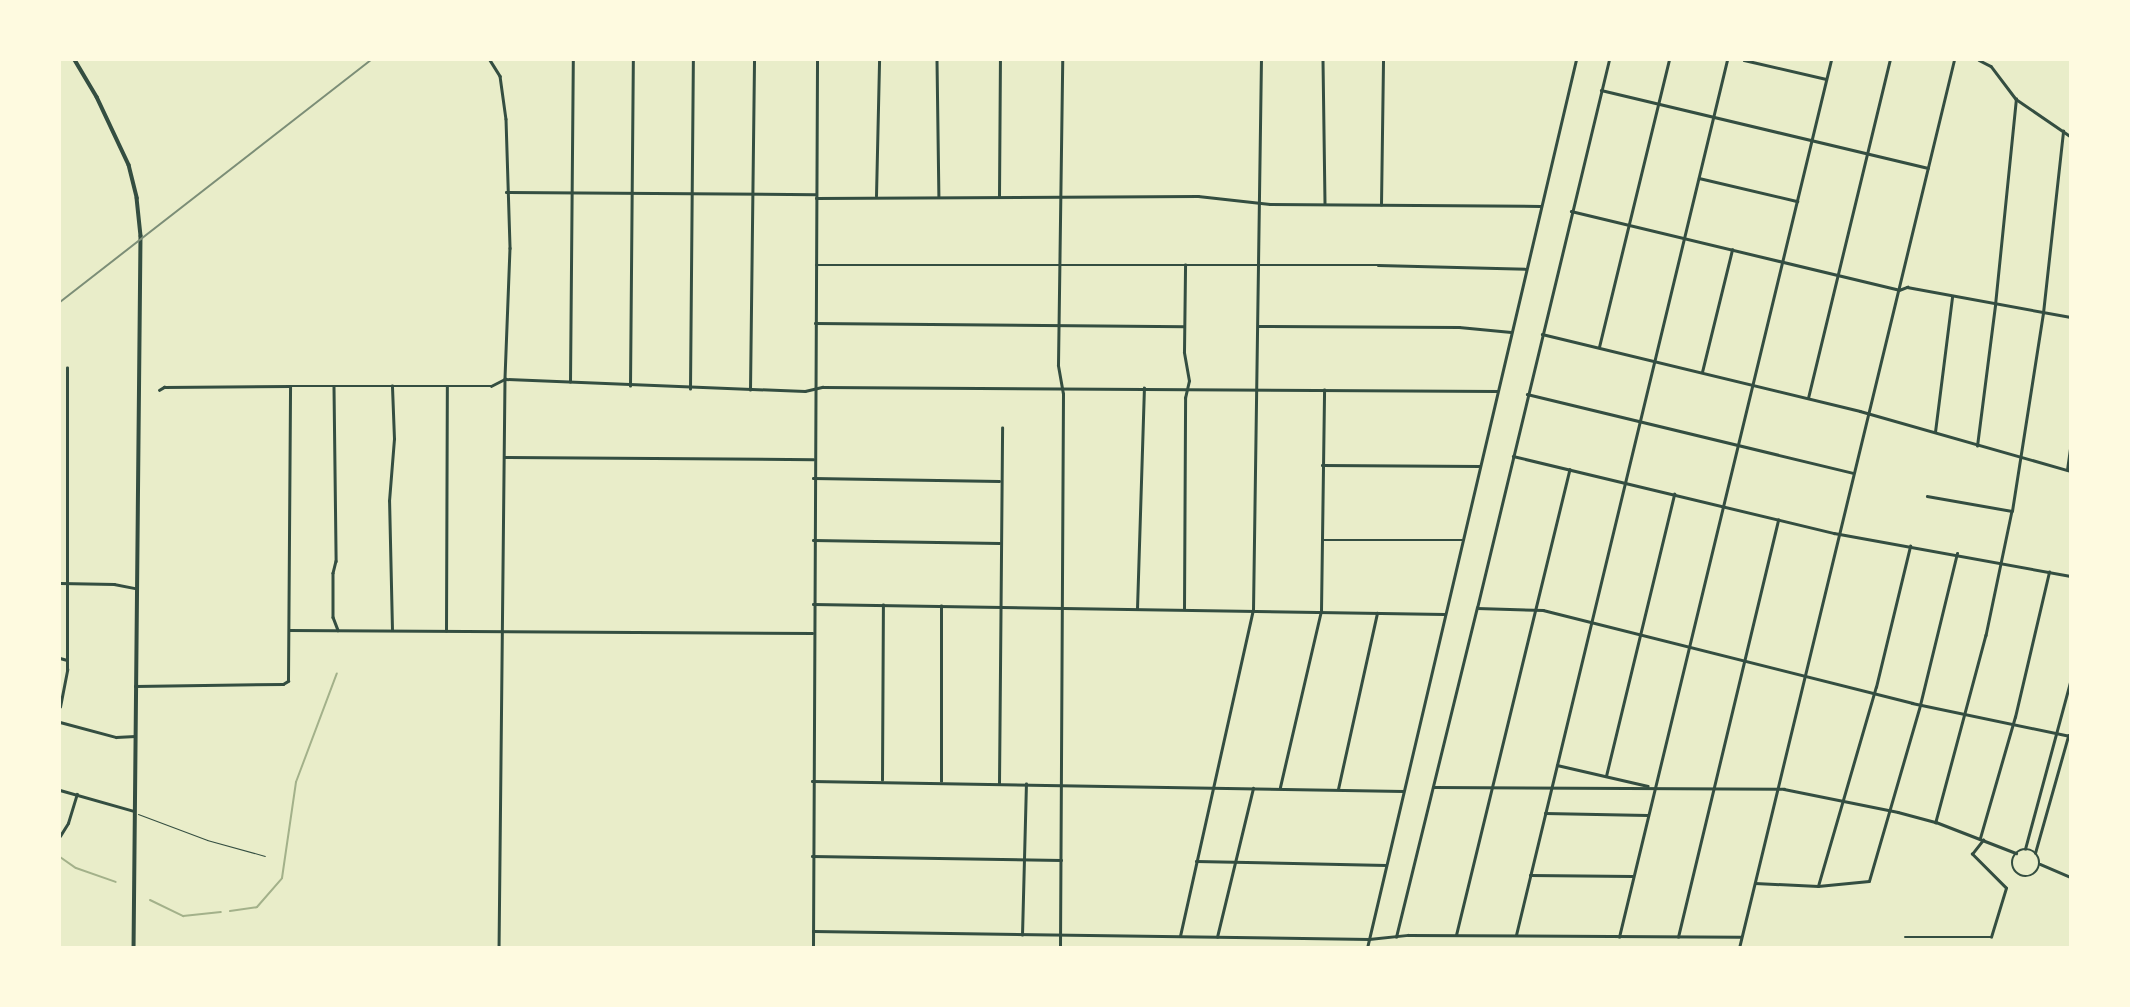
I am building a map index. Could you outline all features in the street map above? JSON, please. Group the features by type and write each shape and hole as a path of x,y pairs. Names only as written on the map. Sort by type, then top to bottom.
{"main road":[{"path":"75,60 111,124 135,186 142,271 135,588 134,947"}],"street":[{"path":"490,60 502,84 506,119 506,192 510,248 501,630 499,947"},
{"path":"570,382 573,60"},
{"path":"630,386 633,60"},
{"path":"690,388 693,60"},
{"path":"750,390 754,60"},
{"path":"813,947 813,458 817,60"},
{"path":"876,198 879,60"},
{"path":"937,60 939,197"},
{"path":"999,198 1000,60"},
{"path":"1059,947 1063,388 1058,365 1062,60"},
{"path":"1180,936 1253,610 1261,60"},
{"path":"1323,60 1325,204"},
{"path":"1381,205 1383,60"},
{"path":"1367,947 1576,60"},
{"path":"1396,937 1609,60"},
{"path":"1599,347 1669,60"},
{"path":"1516,935 1727,60"},
{"path":"1744,60 1826,79"},
{"path":"1619,937 1831,60"},
{"path":"1808,398 1890,60"},
{"path":"1739,947 1954,60"},
{"path":"1979,60 1991,66 2016,99 2070,136"},
{"path":"1601,90 1928,168"},
{"path":"1977,446 1995,305 2016,99"},
{"path":"1936,822 1966,715 2012,511 2043,313 2063,131"},
{"path":"1699,178 1797,201"},
{"path":"506,192 876,198 1198,196 1258,203 1540,206"},
{"path":"1571,212 1899,290 1907,287 2070,317"},
{"path":"1702,372 1732,250"},
{"path":"816,265 1257,265 1526,269"},
{"path":"1184,609 1185,388 1189,381 1184,352 1185,265"},
{"path":"1934,433 1952,297"},
{"path":"815,323 1059,326 1098,323 1184,326"},
{"path":"1258,326 1459,327 1511,332"},
{"path":"1542,334 1869,413 2021,459 2069,470 2070,449"},
{"path":"60,707 65,689 67,660 67,368"},
{"path":"60,376 66,376"},
{"path":"159,390 164,387 491,386 505,379 805,391 1185,388 1497,391"},
{"path":"334,385 336,561 332,610 338,630"},
{"path":"135,686 287,682 290,386"},
{"path":"392,386 394,439 389,500 392,630"},
{"path":"446,631 447,386"},
{"path":"1137,609 1144,388"},
{"path":"1279,788 1321,611 1324,390"},
{"path":"1527,394 1854,474"},
{"path":"999,784 999,481 1002,428"},
{"path":"60,436 65,437"},
{"path":"1513,456 1840,534 1957,553 2070,576"},
{"path":"504,457 813,458"},
{"path":"1322,465 1480,466"},
{"path":"1456,935 1569,470"},
{"path":"813,478 999,481"},
{"path":"60,486 65,487"},
{"path":"1606,776 1674,494"},
{"path":"1927,496 2012,511"},
{"path":"1678,937 1778,520"},
{"path":"60,534 65,535"},
{"path":"813,540 999,543"},
{"path":"1323,540 1462,540"},
{"path":"1818,886 1874,694 1910,546"},
{"path":"1755,883 1818,886 1869,881 1920,705 1957,553"},
{"path":"1905,937 1991,937 2006,888 1972,854 1981,839 2013,725 2049,572"},
{"path":"60,583 114,584 135,588"},
{"path":"813,604 1444,614"},
{"path":"882,781 883,605"},
{"path":"940,782 941,606"},
{"path":"1477,608 1535,609 1806,674 1920,705 2069,736 2035,853 2040,864 2070,877"},
{"path":"1338,789 1377,613"},
{"path":"289,630 813,633"},
{"path":"60,658 67,660"},
{"path":"2025,849 2070,682"},
{"path":"60,722 116,737 135,736"},
{"path":"1557,765 1654,788"},
{"path":"812,780 1403,791"},
{"path":"1022,934 1026,784"},
{"path":"1433,787 1778,789 1891,810 1936,822 2016,853 2025,849 2035,853"},
{"path":"1217,937 1253,788"},
{"path":"60,790 135,812"},
{"path":"60,835 68,822 76,794"},
{"path":"1545,813 1648,815"},
{"path":"2016,853 2012,866 2020,876 2033,876 2040,864"},
{"path":"812,856 1060,860"},
{"path":"1196,861 1386,864"},
{"path":"1530,875 1633,876"},
{"path":"812,931 1369,939 1456,935 1741,937"}],"lane":[{"path":"135,812 207,840 265,856"}],"waterway":[{"path":"230,911 257,907 282,878 296,782 337,673"},
{"path":"60,857 76,868 116,882"},
{"path":"150,900 183,916 221,912"}],"railway":[{"path":"60,302 371,60"}]}
